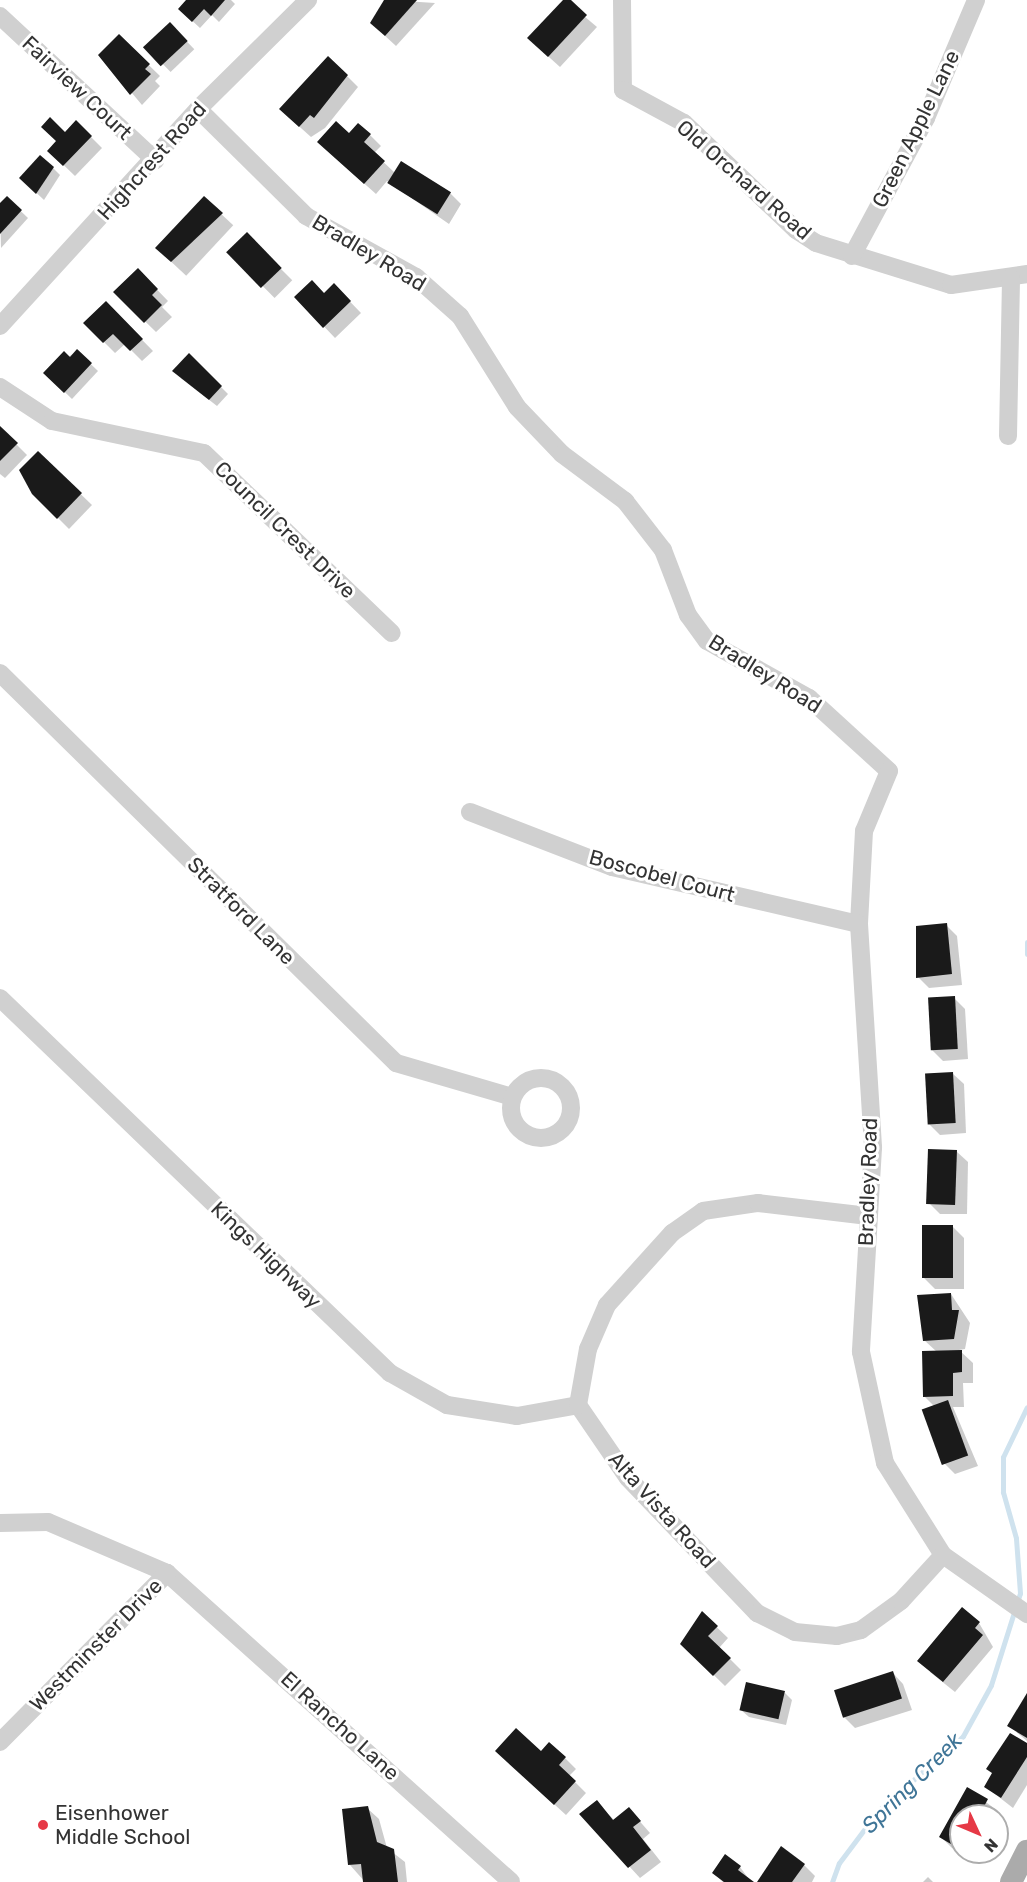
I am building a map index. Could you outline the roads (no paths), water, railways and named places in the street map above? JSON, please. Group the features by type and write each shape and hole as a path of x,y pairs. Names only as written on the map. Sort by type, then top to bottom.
{"main road":[{"path":"1011,1882 1027,1851"}],"street":[{"name":"Highcrest Road","path":"0,326 155,160 198,109 308,0"},
{"name":"Old Orchard Road","path":"622,0 622,90 684,123 796,230 852,256 951,285 1019,276"},
{"name":"Green Apple Lane","path":"852,256 926,118 975,0"},
{"name":"Fairview Court","path":"0,16 155,160"},
{"name":"Bradley Road","path":"198,109 306,216 416,277 460,316 517,407 562,454 625,501 663,550 688,615 707,640 809,698 889,771 864,831 859,924 873,1148 861,1352 885,1462 943,1555 984,1586 1027,1614"},
{"path":"1008,436 1019,276"},
{"name":"Council Crest Drive","path":"0,387 51,421 204,453 392,633"},
{"name":"Stratford Lane","path":"0,674 396,1063 512,1097"},
{"name":"Boscobel Court","path":"470,812 612,867 859,924"},
{"name":"Kings Highway","path":"0,998 390,1373 447,1405 517,1416 578,1405"},
{"path":"578,1405 588,1349 607,1305 672,1233 703,1211 758,1203 868,1216"},
{"name":"Alta Vista Road","path":"578,1405 628,1478 757,1613 795,1632 837,1636 861,1630 901,1601 943,1555"},
{"name":"El Rancho Lane","path":"0,1523 48,1522 167,1573 511,1882"},
{"name":"Westminster Drive","path":"0,1742 167,1573"}],"waterway":[{"name":"Spring Creek","path":"1027,942 1027,954"},
{"name":"Spring Creek","path":"832,1882 839,1863 878,1811 963,1736 991,1685 1020,1593 1016,1538 1003,1492 1003,1457 1027,1407"}],"place":[{"name":"Eisenhower Middle School","path":"43,1825"}]}
